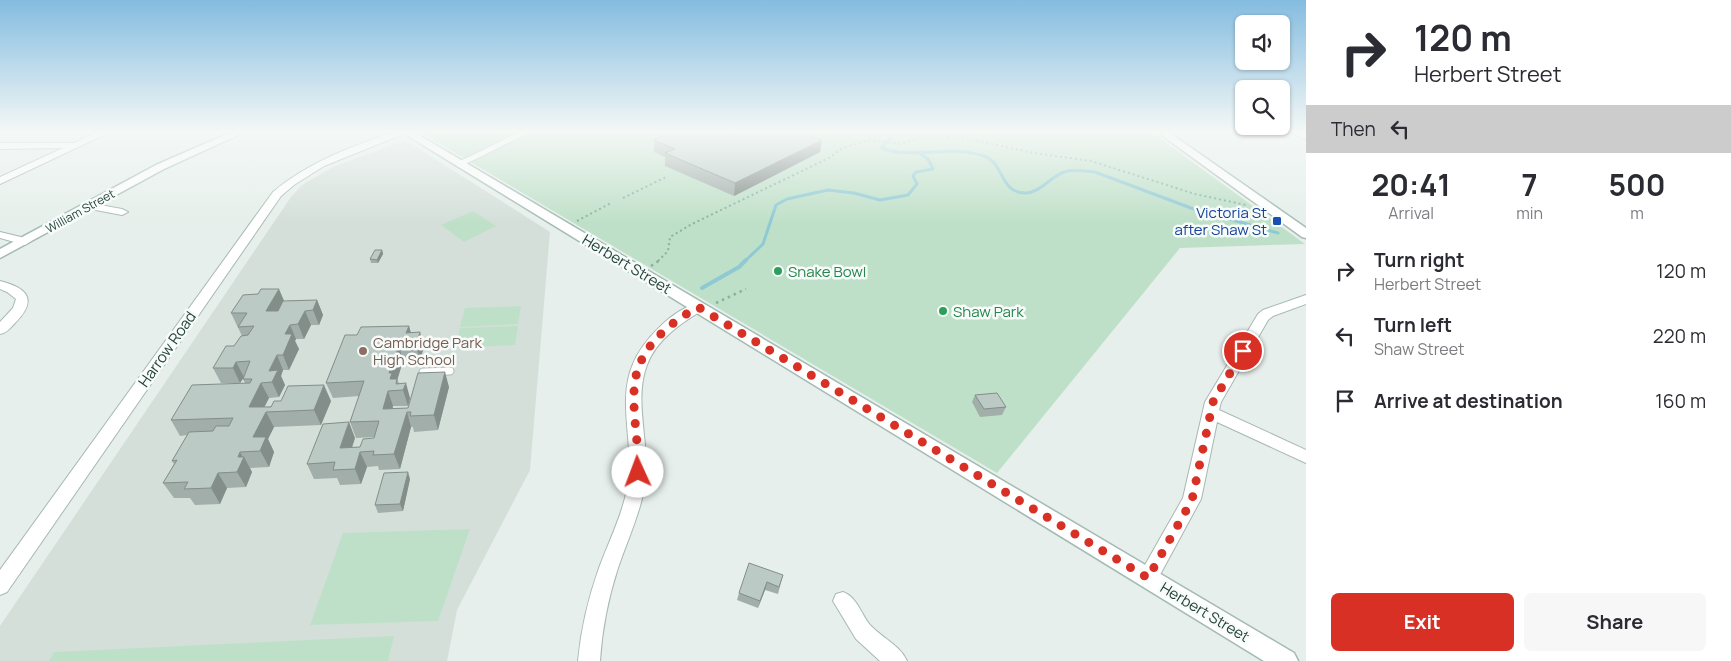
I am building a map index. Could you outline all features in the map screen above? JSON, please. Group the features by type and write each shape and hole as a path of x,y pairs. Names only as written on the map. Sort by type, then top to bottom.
{"street":[{"path":"0,181 40,162"},
{"name":"William Street","path":"0,254 171,162"},
{"name":"Harrow Road","path":"0,586 277,194 292,180 327,162"},
{"name":"Herbert Street","path":"456,162 1286,661"},
{"path":"1205,162 1306,234"},
{"path":"89,206 122,212"},
{"path":"0,235 25,241"},
{"path":"0,285 18,291 23,297 23,301 14,316 0,330"},
{"path":"1148,578 1192,500 1213,402 1263,317 1268,313 1306,298"},
{"path":"589,661 591,625 597,600 637,480 638,462 634,393 636,373 644,355 660,332 674,321 700,308"},
{"path":"1210,412 1306,457"},
{"path":"842,601 863,632 896,661"}],"lane":[{"path":"459,164 464,162"},
{"path":"423,372 450,371"}],"path":[{"path":"640,272 664,258 670,251 670,238 678,231 717,214 727,206 820,162"},
{"path":"1090,162 1195,194 1271,209"},
{"path":"623,198 666,178"},
{"path":"576,222 612,203"},
{"path":"700,308 746,289"}],"shaded area":[{"name":"Cambridge Park High School","path":"347,162 439,162 550,232 530,470 457,610 447,661 0,661 0,626 291,197 302,185 333,167"}],"green space":[{"path":"470,162 1192,162 1305,244 1180,248 997,473"},
{"path":"473,211 496,226 464,242 441,225"},
{"path":"521,306 518,324 460,327 465,308"},
{"path":"518,326 515,345 455,348 460,328"},
{"path":"470,529 438,621 310,625 343,533"},
{"path":"394,636 388,661 49,661 54,652"}],"building":[{"path":"686,162 778,162 735,183"},
{"path":"375,250 382,250 377,260 370,259"},
{"path":"261,289 279,289 266,311 278,311 283,301 317,300 313,310 305,311 298,324 290,325 285,334 292,334 283,355 277,355 269,371 278,370 272,382 261,383 249,407 271,407 274,401 281,401 288,386 324,385 314,410 266,412 253,437 266,437 260,451 240,452 238,457 244,457 237,472 218,473 211,488 184,489 188,482 163,483 177,460 172,461 189,432 213,431 216,426 229,426 233,418 171,420 192,385 250,383 252,379 243,379 250,361 236,362 233,368 213,368 226,346 234,346 241,336 248,335 254,326 238,327 247,313 231,313 243,295 258,294"},
{"path":"409,326 406,333 420,332 416,345 399,346 389,373 392,373 390,379 397,379 396,384 406,383 403,390 388,391 383,409 408,408 418,373 445,372 434,415 410,416 411,412 407,412 394,454 373,455 374,451 360,452 355,469 333,470 335,462 307,464 323,424 349,422 340,448 360,447 363,439 374,438 379,421 350,422 364,381 326,383 345,335 357,335 361,327"},
{"path":"997,393 1006,407 984,409 975,395"},
{"path":"408,472 400,504 375,505 384,473"},
{"path":"749,563 783,575 779,587 767,582 760,601 739,593"}],"waterway":[{"path":"745,261 763,244 776,205 787,199 828,190 854,193 880,200 908,195 917,184 913,176 916,172 933,169 929,162"},
{"path":"992,162 1010,188 1024,193 1035,191 1064,172 1076,170 1095,172 1191,208 1278,233"},
{"path":"702,288 739,267 745,261"}],"place":[{"name":"Victoria St after Shaw St","path":"1277,221"},
{"name":"Snake Bowl","path":"778,271"},
{"name":"Shaw Park","path":"943,311"},
{"name":"Cambridge Park High School","path":"363,351"}],"route":[{"path":"638,472 634,393 638,368 644,355 660,332 698,307 1148,578 1192,500 1213,402 1243,351"}]}
